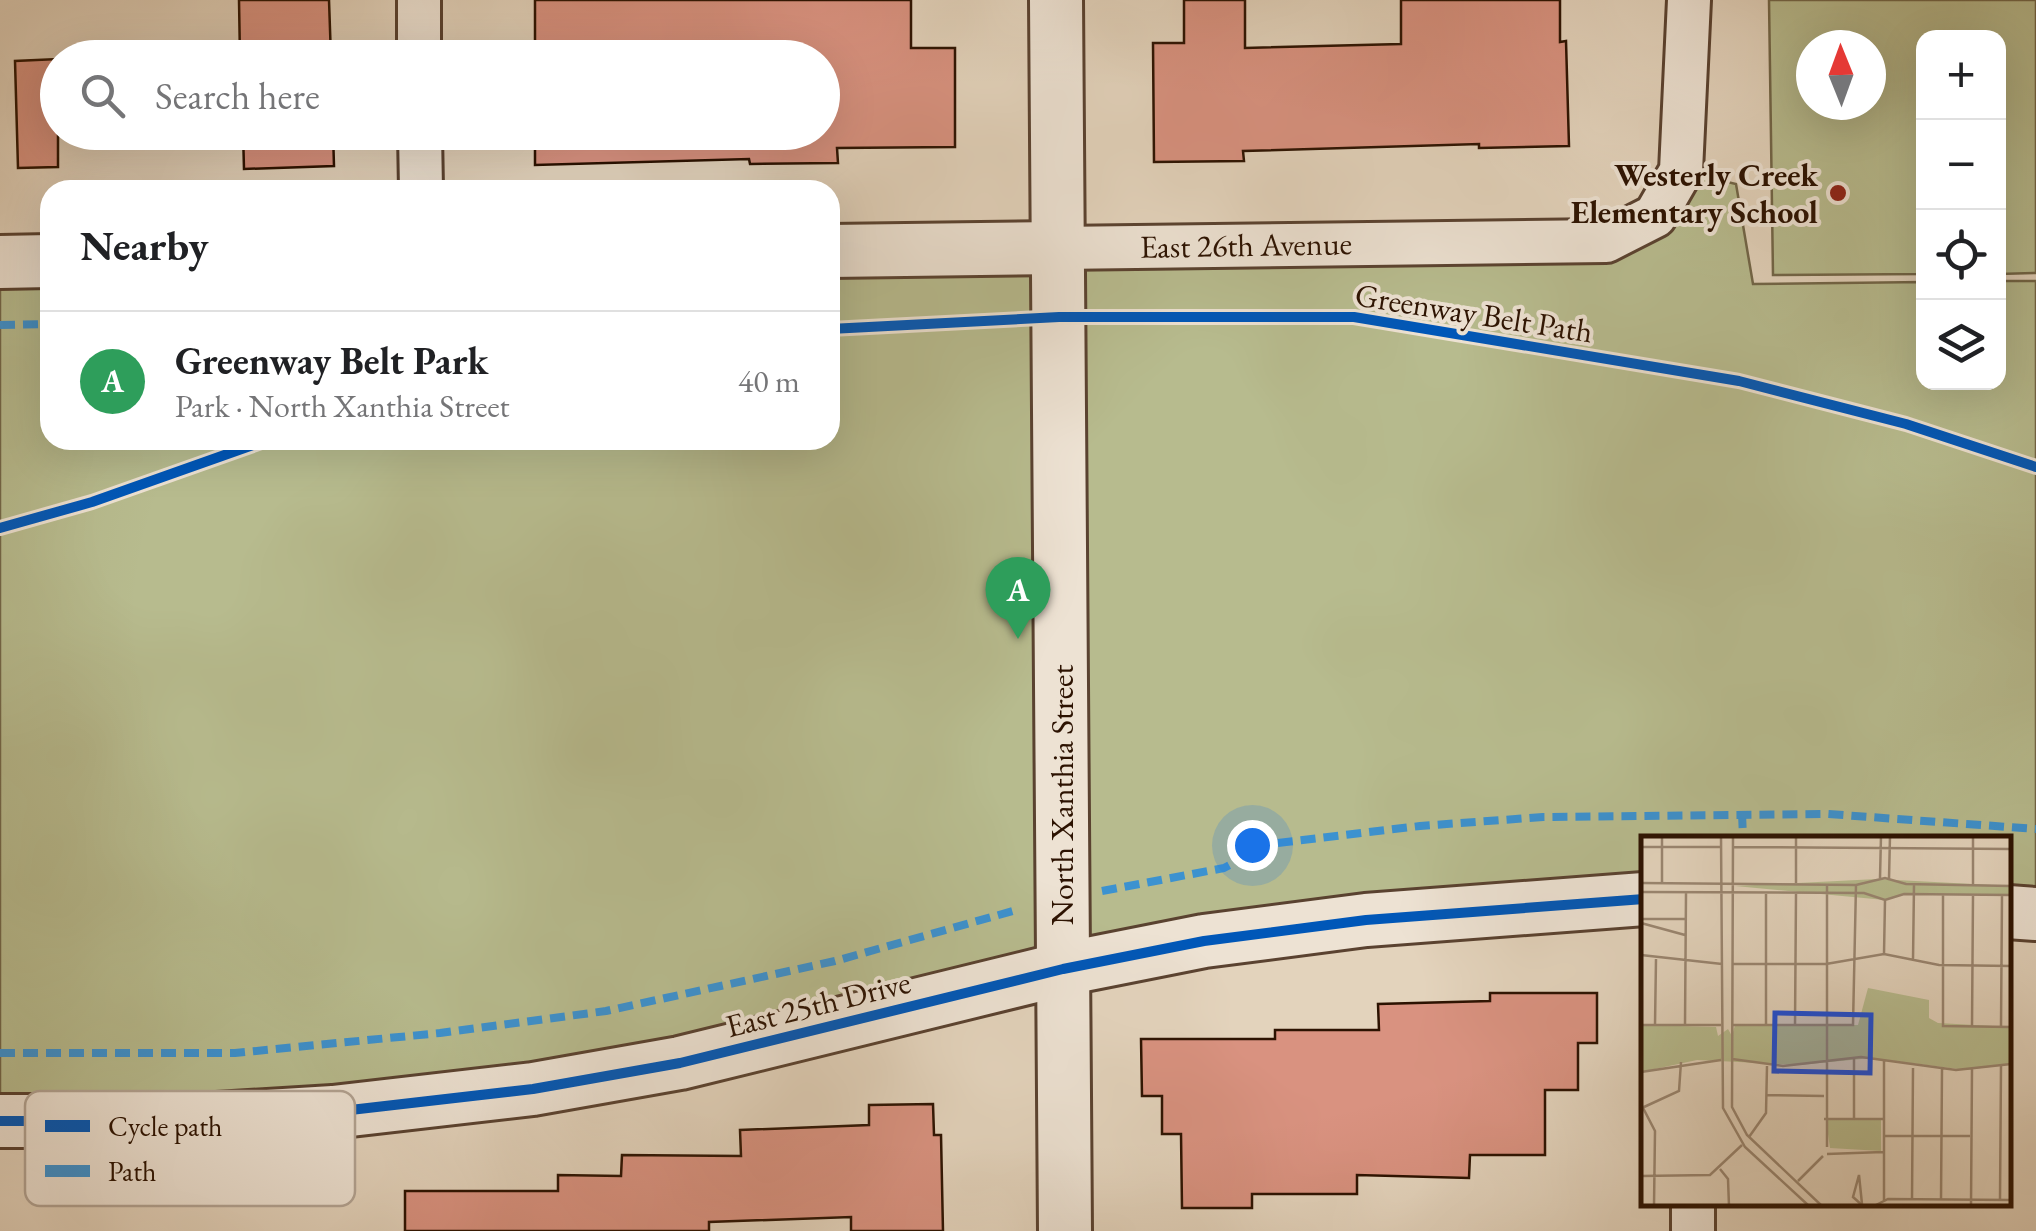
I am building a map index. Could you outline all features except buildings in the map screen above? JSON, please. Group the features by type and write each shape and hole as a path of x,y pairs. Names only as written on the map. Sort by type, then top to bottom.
{"street":[{"path":"418,0 419,40"},
{"name":"North Xanthia Street","path":"1056,0 1065,1231"},
{"name":"East 26th Avenue","path":"840,251 1606,241 1655,216 1681,171 1689,0"},
{"path":"420,150 421,180"},
{"path":"0,262 40,261"},
{"name":"East 25th Drive","path":"355,1110 532,1090 680,1064 1064,969 1204,941 1366,920 1641,898"},
{"path":"2011,912 2036,914"},
{"path":"1692,1206 1693,1231"}],"green space":[{"name":"Westerly Creek Elementary School","path":"1769,0 2036,0 2036,273 2006,274 2006,30 1916,30 1916,274 1773,275"},
{"path":"1681,171 1736,184 1753,284 1916,282 1916,390 2006,390 2006,281 2036,281 2036,914 2011,912 2011,836 1641,836 1641,899 1514,907 680,1063 352,1091 25,1091 25,1119 0,1121 0,262 40,261 40,450 840,450 840,251 1606,241"}],"marked path":[{"path":"0,325 40,324"},
{"path":"1742,813 1743,836"},
{"path":"1102,891 1224,868 1269,844 1420,826 1543,817 1828,814 2036,829"},
{"path":"0,1053 235,1053 440,1033 606,1011 835,961 1013,911"}],"cycle path":[{"name":"Greenway Belt Path","path":"840,328 1059,317 1354,317 1739,381 1906,424 2036,467"},
{"path":"0,528 92,502 239,450"},
{"path":"355,1109 533,1089 680,1063 1063,969 1204,941 1366,920 1641,899"},
{"path":"0,1121 25,1121"}],"place":[{"name":"Westerly Creek Elementary School","path":"1838,193"},
{"name":"Greenway Belt Park","path":"1018,639"}]}
